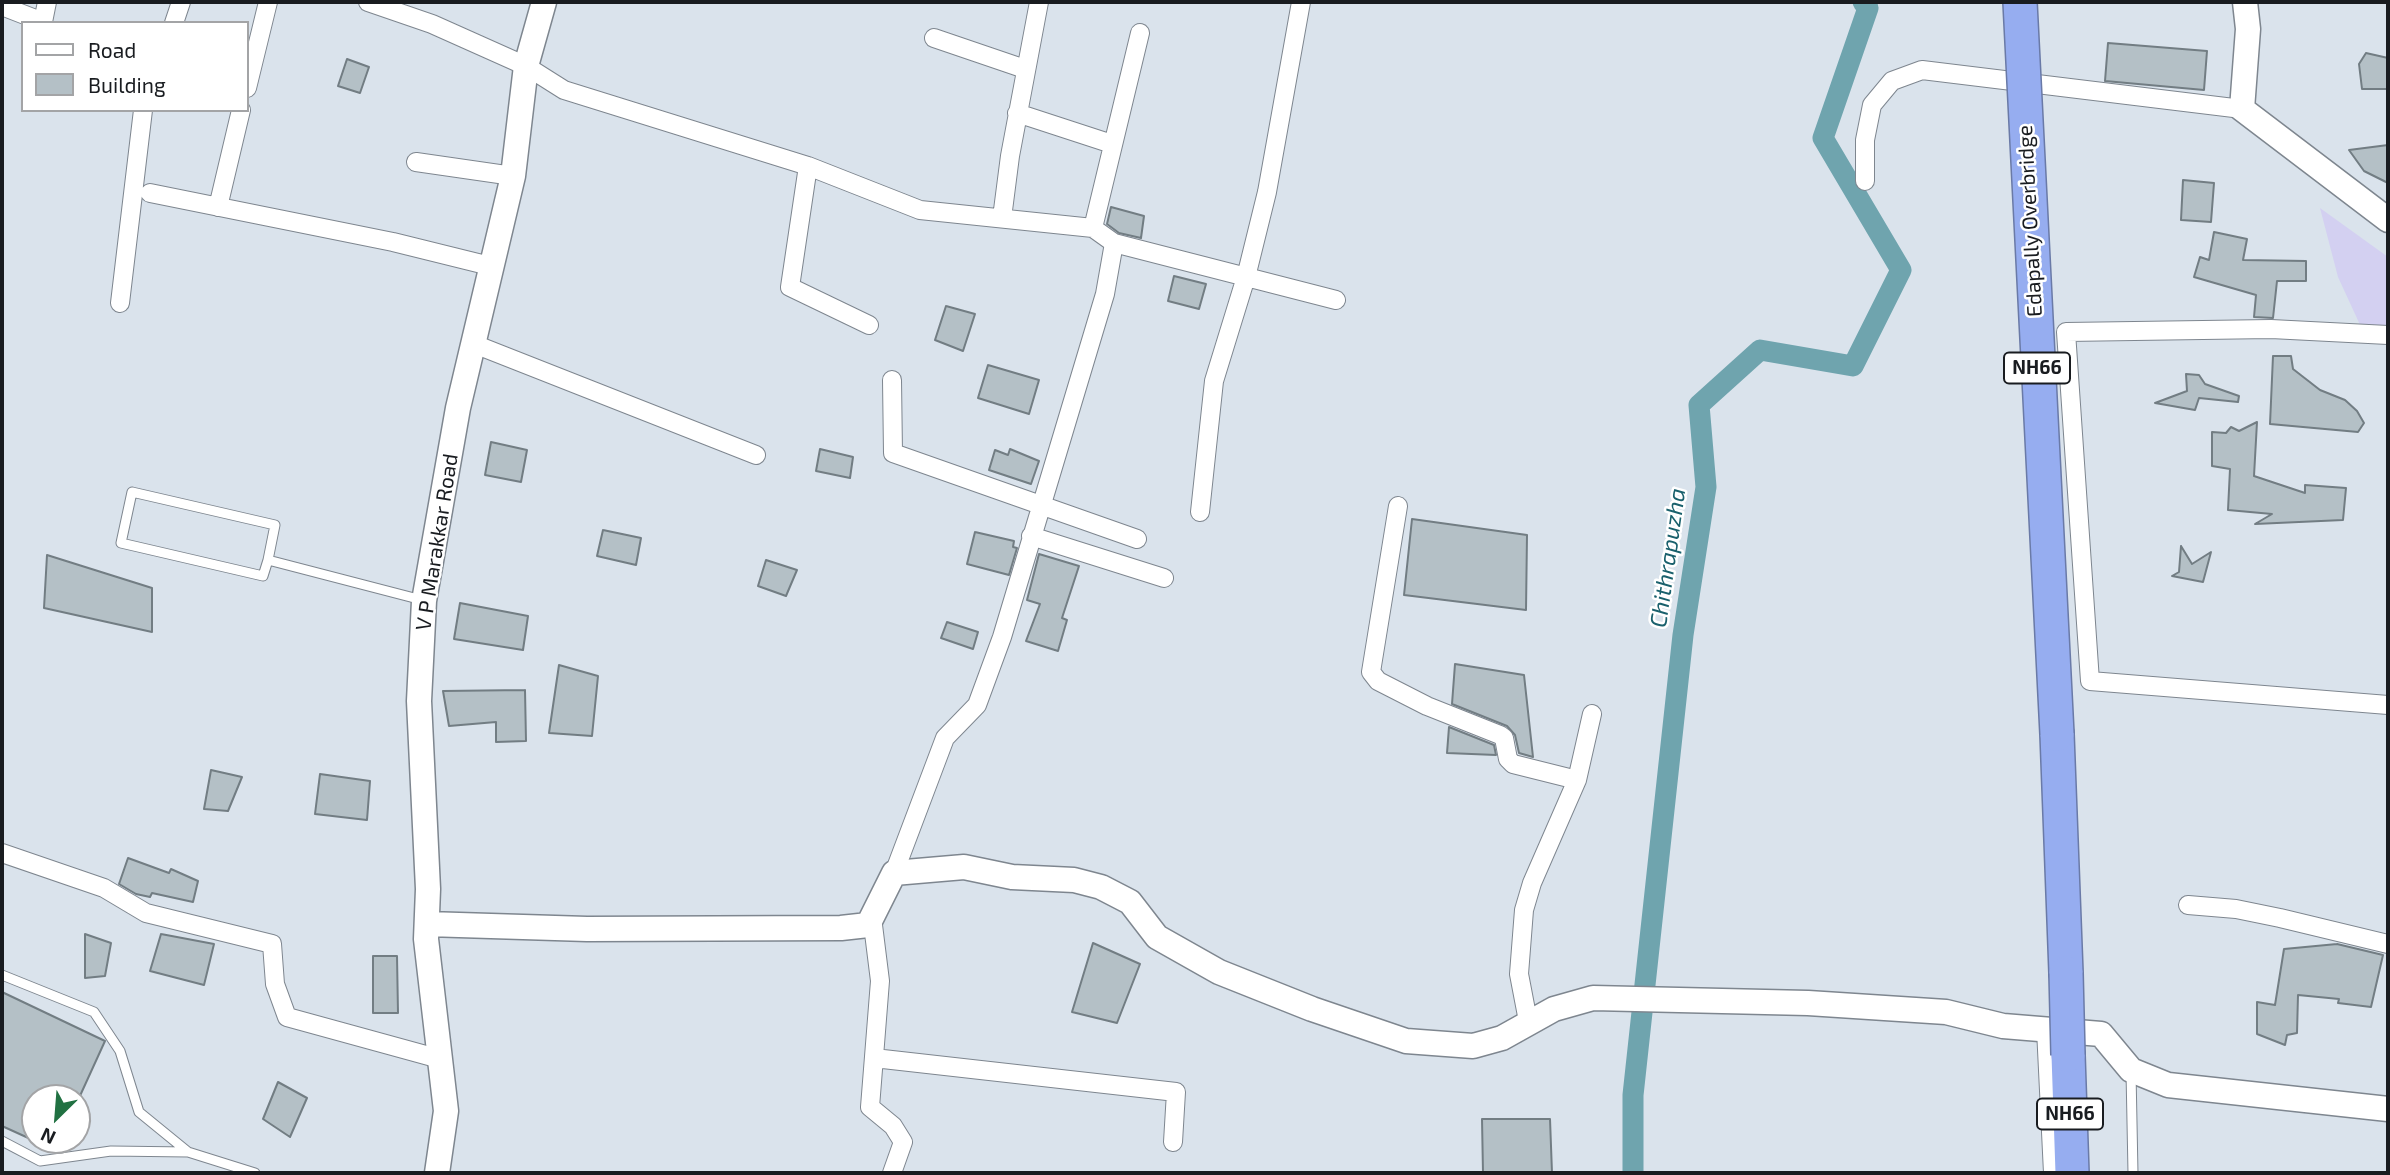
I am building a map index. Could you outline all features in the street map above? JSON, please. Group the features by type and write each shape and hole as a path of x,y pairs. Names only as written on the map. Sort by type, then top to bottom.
{"highway":[{"name":"Edapally Overbridge","path":"2020,2 2057,734 2072,1173"}],"street":[{"path":"43,21 47,2"},
{"path":"175,21 181,2"},
{"path":"248,84 268,2"},
{"path":"368,2 432,24 526,66 564,90 808,166 920,210 1093,228 1114,243 1336,300"},
{"name":"V P Marakkar Road","path":"437,1173 446,1111 427,924 428,889 419,701 424,601 458,408 513,176 526,66 544,2"},
{"path":"1002,218 1017,113 1039,2"},
{"path":"1200,512 1214,381 1246,277 1267,192 1301,2"},
{"path":"2242,109 2248,29 2245,2"},
{"path":"2,6 40,21"},
{"path":"1093,228 1112,144 1129,88 1140,33"},
{"path":"934,38 1025,69"},
{"path":"1865,181 1865,140 1872,105 1892,81 1922,70 2242,109 2388,220"},
{"path":"120,303 143,112"},
{"path":"218,206 241,112"},
{"path":"1017,113 1112,144"},
{"path":"416,162 513,176"},
{"path":"808,166 790,288 869,325"},
{"path":"150,193 393,242 490,266"},
{"path":"427,924 587,929 841,928 868,925 894,873 945,738 977,705 1002,637 1105,294 1114,243"},
{"path":"2388,335 2271,329 2066,332 2090,681 2388,705"},
{"path":"474,344 757,455"},
{"path":"892,380 893,453 1137,539"},
{"path":"1398,506 1371,672 1378,681 1427,706 1500,735 1504,738 1508,760 1513,764 1577,780"},
{"path":"1031,536 1164,578"},
{"path":"1528,1021 1519,974 1524,910 1532,883 1577,780 1592,714"},
{"path":"2,853 104,888 146,913 272,944 275,984 287,1017 440,1059"},
{"path":"894,873 964,867 1012,877 1074,880 1101,887 1129,902 1157,937 1219,972 1312,1009 1406,1041 1473,1046 1502,1038 1528,1021 1554,1009 1593,998 1808,1003 1946,1012 2003,1026 2101,1034 2131,1070 2168,1086 2388,1109"},
{"path":"2188,905 2236,909 2388,944"},
{"path":"872,917 880,981 879,1024 870,1107 893,1126 903,1142 892,1173"},
{"path":"2046,1029 2053,1173"},
{"path":"874,1058 1176,1092 1173,1142"}],"lane":[{"path":"132,492 275,525 268,560 264,576 121,543 132,492"},
{"path":"268,560 424,601"},
{"path":"2,975 94,1012 120,1051 139,1112 188,1152"},
{"path":"2131,1070 2133,1173"},
{"path":"2,1141 40,1160 111,1152 188,1152 255,1173"}],"shaded area":[{"path":"2320,208 2388,257 2388,341 2367,340 2338,277"}],"building":[{"path":"2108,43 2207,51 2204,90 2105,81"},
{"path":"2366,53 2388,58 2388,89 2362,89 2359,64"},
{"path":"347,59 369,67 360,93 338,86"},
{"path":"2388,145 2388,183 2364,171 2349,150"},
{"path":"2183,180 2214,183 2211,222 2181,220"},
{"path":"1111,207 1144,216 1141,238 1119,233 1107,224"},
{"path":"2214,232 2247,239 2243,260 2306,261 2306,281 2277,281 2273,318 2254,317 2256,295 2194,277 2200,257 2209,260"},
{"path":"1174,276 1206,284 1199,309 1168,301"},
{"path":"946,306 975,314 963,351 935,340"},
{"path":"2273,356 2291,356 2293,369 2320,390 2345,400 2357,411 2364,423 2358,432 2270,424"},
{"path":"988,365 1039,380 1029,414 978,398"},
{"path":"2186,374 2199,375 2205,384 2239,396 2238,402 2199,398 2195,410 2155,403 2187,391"},
{"path":"2257,422 2254,476 2305,493 2305,485 2346,488 2343,520 2255,524 2272,514 2228,510 2230,469 2212,466 2212,432 2226,433 2231,427 2239,431"},
{"path":"491,442 527,450 521,482 485,475"},
{"path":"820,449 853,457 850,478 816,471"},
{"path":"1010,449 1039,461 1031,484 989,470 995,450 1008,455"},
{"path":"1412,519 1527,535 1526,610 1404,595"},
{"path":"603,530 641,538 636,565 597,556"},
{"path":"975,532 1014,541 1013,547 1017,548 1009,575 967,564"},
{"path":"2181,546 2192,564 2211,552 2203,582 2172,576 2179,572"},
{"path":"1039,554 1079,566 1062,618 1067,620 1058,651 1026,641 1040,604 1027,600"},
{"path":"47,555 152,588 152,632 44,608"},
{"path":"766,560 797,570 786,596 758,586"},
{"path":"460,603 528,616 523,650 454,639"},
{"path":"947,622 978,632 973,649 941,638"},
{"path":"1455,664 1524,675 1533,757 1519,753 1515,735 1507,726 1452,704"},
{"path":"559,665 598,676 592,736 549,733"},
{"path":"525,690 526,741 496,742 496,722 449,726 443,691"},
{"path":"1449,727 1494,745 1496,755 1447,753"},
{"path":"211,770 242,777 228,811 204,809"},
{"path":"320,774 370,781 367,820 315,814"},
{"path":"128,858 169,873 171,869 198,881 193,902 152,893 150,897 136,894 119,884"},
{"path":"85,934 111,943 105,976 85,978"},
{"path":"161,934 214,944 204,985 150,971"},
{"path":"1093,943 1140,964 1117,1023 1072,1012"},
{"path":"2337,944 2383,955 2371,1007 2338,1003 2339,999 2298,995 2297,1033 2287,1035 2285,1045 2257,1034 2257,1002 2275,1005 2284,949"},
{"path":"373,956 397,956 398,1013 373,1013"},
{"path":"2,992 105,1041 85,1084 21,1084 21,1135 2,1126"},
{"path":"278,1082 307,1098 290,1137 263,1119"},
{"path":"1482,1119 1550,1119 1552,1173 1483,1173"}],"waterway":[{"name":"Chithrapuzha","path":"1633,1173 1633,1095 1683,635 1706,487 1699,405 1760,350 1853,366 1901,270 1823,138 1868,8 1863,2"}]}
